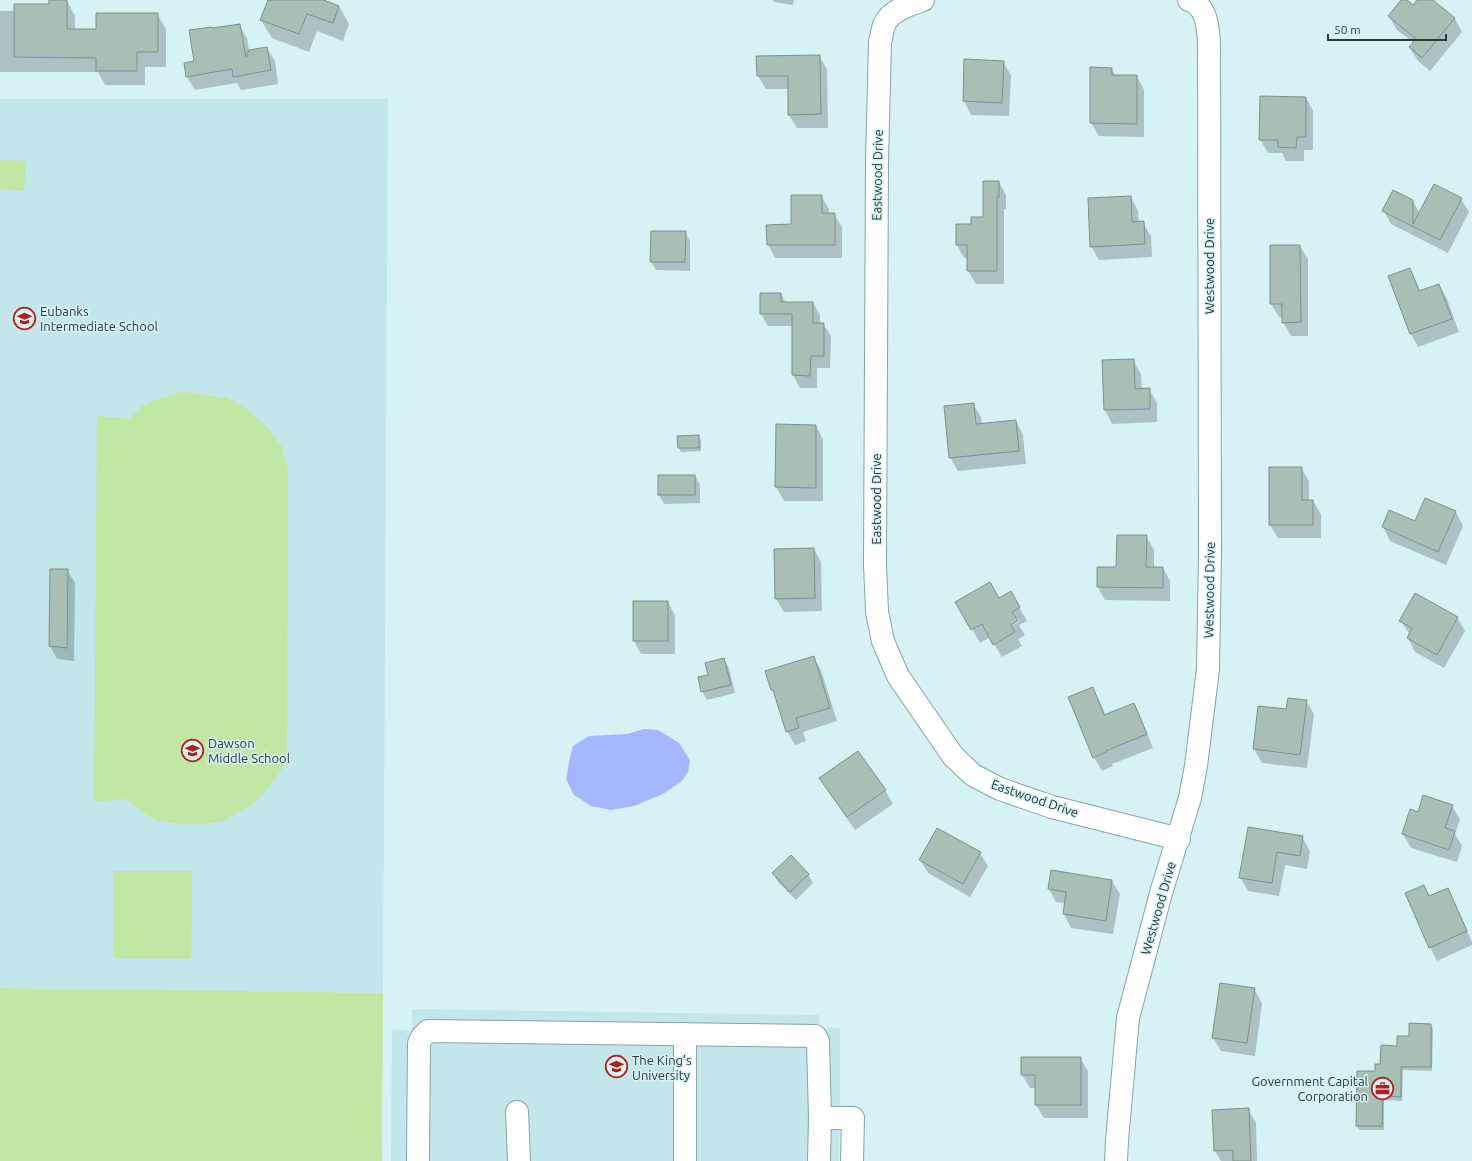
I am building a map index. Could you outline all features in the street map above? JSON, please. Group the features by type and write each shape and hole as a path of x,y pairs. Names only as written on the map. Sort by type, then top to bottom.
{"street":[{"name":"Eastwood Drive","path":"923,0 904,7 890,16 884,24 880,42 877,160 875,564 877,612 883,641 898,676 953,756 973,775 1000,789 1052,807 1179,838"},
{"name":"Westwood Drive","path":"1116,1161 1128,1018 1161,893 1190,798 1195,772 1208,669 1210,553 1209,42 1208,25 1195,5"},
{"path":"418,1161 419,1043 428,1031 815,1036 818,1041 820,1118 819,1161"},
{"path":"685,1034 685,1161"},
{"path":"517,1112 519,1161"},
{"path":"820,1118 853,1118 852,1161"}],"shaded area":[{"name":"Dawson Middle School","path":"0,99 388,99 383,993 0,988"},
{"name":"The King’s University","path":"412,1009 819,1015 820,1028 840,1028 839,1161 391,1161 392,1029 412,1031"}],"green space":[{"path":"0,160 26,161 24,191 0,189"},
{"path":"182,392 228,398 245,408 267,427 282,447 288,472 286,763 271,785 256,802 222,822 202,824 179,824 158,821 145,814 127,799 94,802 97,416 130,419 142,406 155,400"},
{"path":"113,871 192,871 191,959 113,958"},
{"path":"0,988 383,993 382,1161 0,1161"}],"water":[{"path":"644,729 658,730 679,743 690,760 688,772 682,781 663,794 634,806 611,810 591,806 574,795 566,779 573,746 589,736 627,734"}],"building":[{"path":"49,0 67,0 67,29 96,29 96,13 158,13 158,52 137,52 137,71 96,71 96,58 14,57 14,4 49,4"},
{"path":"268,0 324,0 339,6 333,23 307,14 299,34 260,20"},
{"path":"1401,0 1407,0 1413,5 1417,0 1433,0 1455,18 1422,58 1409,47 1416,39 1388,16"},
{"path":"240,24 246,57 249,50 267,47 271,70 233,77 232,69 186,77 184,63 194,61 189,30"},
{"path":"820,55 821,114 788,115 788,76 757,76 756,56"},
{"path":"964,59 1004,61 1002,103 963,101"},
{"path":"1090,67 1112,68 1112,75 1137,75 1137,124 1090,123"},
{"path":"1260,96 1306,97 1306,137 1297,137 1296,148 1278,147 1278,140 1259,140"},
{"path":"983,181 999,181 999,197 997,197 997,271 967,271 967,245 956,245 956,224 971,224 971,217 983,217"},
{"path":"1434,184 1462,198 1440,240 1382,211 1393,190 1413,200 1413,224"},
{"path":"791,195 822,195 822,213 835,213 835,245 767,245 766,225 791,224"},
{"path":"1131,196 1132,222 1144,221 1145,244 1090,247 1088,198"},
{"path":"651,231 686,231 685,262 650,262"},
{"path":"1270,245 1300,245 1301,322 1282,323 1282,304 1270,304"},
{"path":"1410,268 1419,291 1439,284 1452,319 1410,334 1388,276"},
{"path":"760,293 781,293 781,302 813,302 813,323 824,323 824,356 811,356 810,376 792,375 792,314 760,314"},
{"path":"1134,359 1135,389 1150,388 1150,409 1104,410 1102,360"},
{"path":"974,403 976,424 1016,420 1019,451 949,458 944,406"},
{"path":"776,424 816,425 816,488 775,487"},
{"path":"699,435 699,448 678,448 677,436"},
{"path":"1269,467 1302,467 1302,500 1313,500 1313,525 1269,525"},
{"path":"658,475 695,475 695,495 658,495"},
{"path":"1425,498 1456,511 1438,552 1382,527 1389,510 1415,521"},
{"path":"1117,535 1147,535 1146,567 1163,567 1163,588 1097,587 1097,567 1116,567"},
{"path":"814,548 815,598 775,599 774,549"},
{"path":"50,569 68,569 67,648 49,646"},
{"path":"990,582 999,598 1011,591 1020,607 1012,612 1018,621 1011,625 1015,632 993,645 982,624 971,630 955,602"},
{"path":"1415,593 1458,617 1437,655 1407,638 1412,628 1399,621"},
{"path":"633,601 668,601 668,641 633,641"},
{"path":"814,656 830,708 796,718 799,728 786,732 773,690 771,690 765,671"},
{"path":"724,658 731,685 701,692 698,677 708,675 705,663"},
{"path":"1093,687 1104,715 1134,703 1147,734 1093,758 1068,697"},
{"path":"1288,698 1307,700 1300,755 1253,749 1258,706 1286,709"},
{"path":"858,751 886,790 847,817 819,778"},
{"path":"1423,795 1453,805 1445,828 1455,831 1449,850 1402,834 1410,809 1418,812"},
{"path":"1248,827 1303,836 1300,856 1277,852 1272,883 1239,878"},
{"path":"937,828 981,852 963,884 919,860"},
{"path":"791,855 809,874 790,892 772,873"},
{"path":"1051,870 1112,880 1106,921 1063,914 1066,892 1048,889"},
{"path":"1424,885 1429,896 1448,888 1467,931 1429,948 1405,893"},
{"path":"1220,983 1255,988 1247,1043 1212,1038"},
{"path":"1409,1023 1431,1024 1431,1067 1401,1067 1401,1097 1383,1096 1382,1126 1356,1126 1357,1071 1375,1071 1375,1064 1380,1064 1381,1045 1397,1046 1397,1036 1409,1036"},
{"path":"1021,1057 1081,1057 1081,1105 1035,1105 1035,1075 1021,1075"},
{"path":"1249,1108 1251,1161 1233,1161 1233,1150 1214,1151 1212,1110"}],"place":[{"name":"Eubanks Intermediate School","path":"24,318"},
{"name":"Dawson Middle School","path":"192,750"},
{"name":"The King’s University","path":"616,1067"},
{"name":"Government Capital Corporation","path":"1383,1088"}]}
